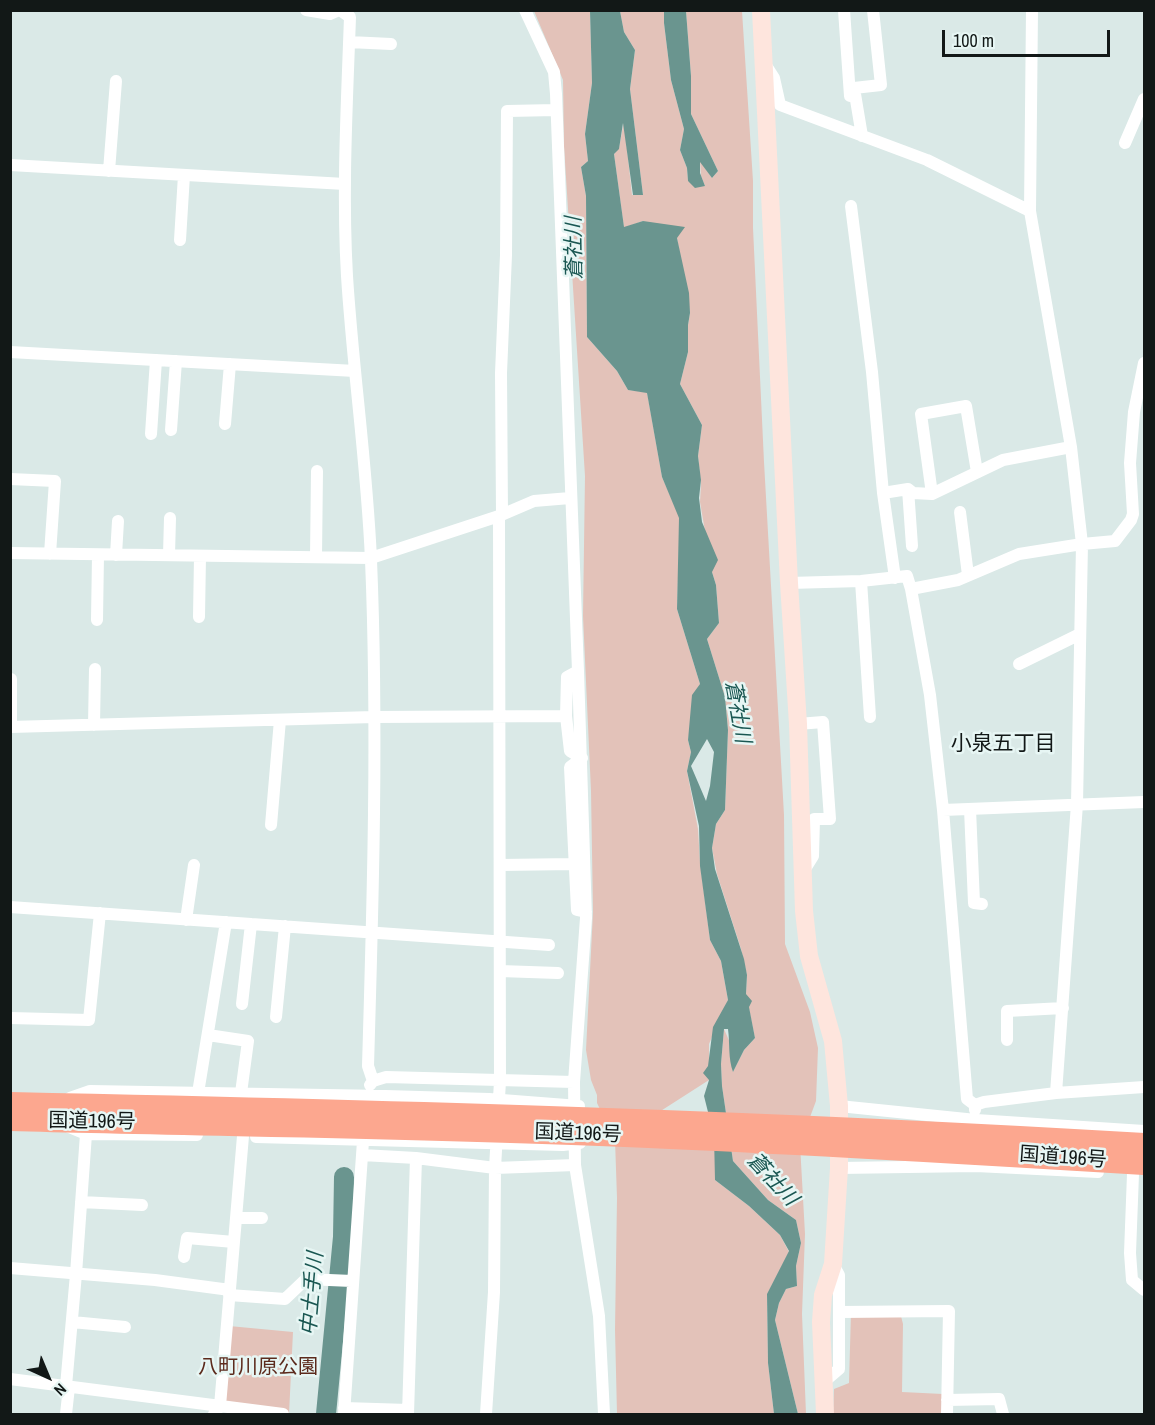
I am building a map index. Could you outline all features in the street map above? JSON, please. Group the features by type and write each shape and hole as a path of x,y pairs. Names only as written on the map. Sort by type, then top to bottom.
{"highway":[{"name":"国道196号","path":"10,1103 54,1113"},
{"name":"国道196号","path":"10,1120 54,1113 373,1118 645,1128 1074,1150 1144,1144"},
{"name":"国道196号","path":"1074,1150 1141,1171"}],"street":[{"path":"306,10 330,14 339,10 350,17 345,184 347,275 371,558 374,717 368,1066 373,1081"},
{"path":"525,10 554,72 582,758 586,912 574,1082 575,1165 599,1316 604,1414"},
{"path":"761,10 798,724 803,873 809,956 833,1041 839,1106 839,1168 833,1264 823,1295 821,1322 825,1414"},
{"path":"844,10 857,135"},
{"path":"857,135 854,88 881,85 873,10"},
{"path":"1032,10 1030,210 1071,447 1082,544 1077,804 1056,1093"},
{"path":"349,42 391,44"},
{"path":"763,60 774,78 780,105 927,160 1030,210"},
{"path":"109,171 116,81"},
{"path":"1125,143 1144,99"},
{"path":"486,1414 494,1292 495,1168 500,1081 501,373 506,255 507,111 556,110"},
{"path":"10,165 345,184"},
{"path":"180,240 184,175"},
{"path":"851,206 872,372 883,493 895,578"},
{"path":"10,351 355,371"},
{"path":"151,434 156,360"},
{"path":"171,430 176,361"},
{"path":"911,589 958,580 1019,554 1115,541 1139,512 1130,463 1134,412 1144,363"},
{"path":"225,424 230,364"},
{"path":"932,494 921,414 966,406 977,472"},
{"path":"883,493 908,489 913,493 932,494 1003,460 1071,447"},
{"path":"316,557 317,471"},
{"path":"10,479 55,481 50,554"},
{"path":"908,489 912,546"},
{"path":"10,554 371,558 500,516 534,501 570,498"},
{"path":"960,512 968,575"},
{"path":"169,555 170,519"},
{"path":"116,555 118,521"},
{"path":"97,620 98,555"},
{"path":"199,617 200,556"},
{"path":"789,583 861,581 907,576 930,695 943,810 967,1099 975,1105 976,1166"},
{"path":"861,581 870,717"},
{"path":"1018,664 1080,634"},
{"path":"94,724 95,669"},
{"path":"578,670 567,677 566,716 570,751 582,758"},
{"path":"11,679 11,726 374,717 566,716"},
{"path":"271,825 280,720"},
{"path":"798,724 823,722 830,819 814,819 813,856 803,873"},
{"path":"582,758 570,767 577,910 586,912"},
{"path":"943,810 1144,801"},
{"path":"970,808 974,903 982,904"},
{"path":"500,865 574,864"},
{"path":"186,920 194,865"},
{"path":"10,907 549,945"},
{"path":"10,1018 89,1020 100,914"},
{"path":"198,1093 226,922"},
{"path":"242,1004 251,924"},
{"path":"276,1017 285,926"},
{"path":"500,971 558,973"},
{"path":"1007,1040 1007,1011 1063,1008"},
{"path":"208,1035 248,1041 241,1094"},
{"path":"416,1158 408,1412 344,1411 362,1155 373,1118 370,1085 373,1081 386,1077 574,1082"},
{"path":"975,1105 1056,1093 1144,1087"},
{"path":"373,1118 241,1094 90,1091 54,1113 86,1134 243,1136 373,1118 568,1104 645,1128"},
{"path":"839,1106 976,1120 1144,1131"},
{"path":"66,1414 86,1134"},
{"path":"217,1410 243,1136"},
{"path":"362,1155 416,1158 495,1168 575,1165"},
{"path":"839,1168 976,1166 1141,1171 1130,1253 1132,1280 1144,1290"},
{"path":"81,1202 142,1206"},
{"path":"236,1218 262,1218"},
{"path":"184,1257 187,1238 234,1242"},
{"path":"825,1381 839,1370 839,1275 833,1264"},
{"path":"10,1268 155,1280 285,1299 306,1279 352,1281"},
{"path":"840,1312 949,1311 947,1414"},
{"path":"72,1322 125,1327"},
{"path":"10,1379 217,1410 283,1414"},
{"path":"947,1400 999,1399 1003,1414"}],"green space":[{"path":"534,11 590,11 592,83 585,134 588,161 581,167 586,196 587,337 617,371 628,390 647,392 662,477 680,518 677,609 700,684 688,740 691,752 687,771 698,829 710,940 721,961 728,1000 709,1044 709,1080 617,1139 715,1140 715,1180 749,1206 780,1235 789,1252 767,1295 768,1363 774,1414 617,1414 615,1140 597,1103 586,1050 593,912 591,791 583,616 585,476 564,146 563,80"},
{"path":"620,11 664,11 671,80 684,129 680,150 687,168 688,181 705,186 701,176 700,160 712,178 718,171 691,114 691,76 686,11 742,11 753,181 753,228 764,462 784,815 785,944 810,1012 818,1048 816,1101 800,1144 805,1234 802,1314 806,1414 798,1414 775,1320 779,1303 786,1289 797,1286 796,1266 801,1243 796,1220 768,1200 733,1161 722,1086 724,1029 731,1045 733,1072 744,1050 755,1038 746,994 747,975 717,874 712,848 716,824 725,810 728,730 725,697 707,639 719,623 716,585 700,502 698,456 702,425 680,384 688,352 690,313 677,238 643,221 624,228 614,154 619,148 624,121 632,195 643,195 630,89 635,50 624,32"},
{"path":"851,1312 900,1312 903,1324 902,1392 943,1394 943,1414 833,1414 834,1389 849,1383"},
{"name":"八町川原公園","path":"229,1326 293,1332 289,1414 222,1404"}],"shaded area":[{"path":"590,11 620,11 624,32 635,50 630,89 643,195 633,195 623,123 619,149 614,154 624,227 643,221 685,227 677,238 689,293 690,313 688,352 680,384 702,425 698,456 701,480 699,498 702,522 718,560 712,572 716,585 719,623 707,639 725,697 728,730 725,810 716,824 712,848 715,869 744,959 747,975 746,994 752,1001 749,1007 755,1038 744,1050 733,1072 728,1029 724,1029 722,1086 733,1161 768,1200 796,1220 801,1243 796,1266 797,1286 786,1289 779,1303 775,1320 798,1414 774,1414 768,1363 767,1294 789,1251 780,1235 749,1206 715,1180 714,1136 704,1096 709,1080 703,1073 708,1066 713,1027 728,1000 721,961 710,940 700,866 699,826 687,771 691,752 688,740 692,695 700,684 677,609 679,518 662,477 647,393 628,390 617,371 587,337 586,196 581,167 588,161 585,134 592,83","holes":["707,739 714,752 710,786 706,801 691,766"]},
{"path":"664,11 686,11 691,76 691,114 718,171 712,178 700,162 700,173 705,186 695,188 688,181 687,168 680,150 684,129 671,80"}],"waterway":[{"name":"中土手川","path":"326,1414 343,1237 344,1177"}],"district":[{"name":"小泉五丁目","path":"1003,744"}],"water label":[{"name":"蒼社川","path":"575,248"},
{"name":"蒼社川","path":"737,712"},
{"name":"蒼社川","path":"772,1180"}]}
